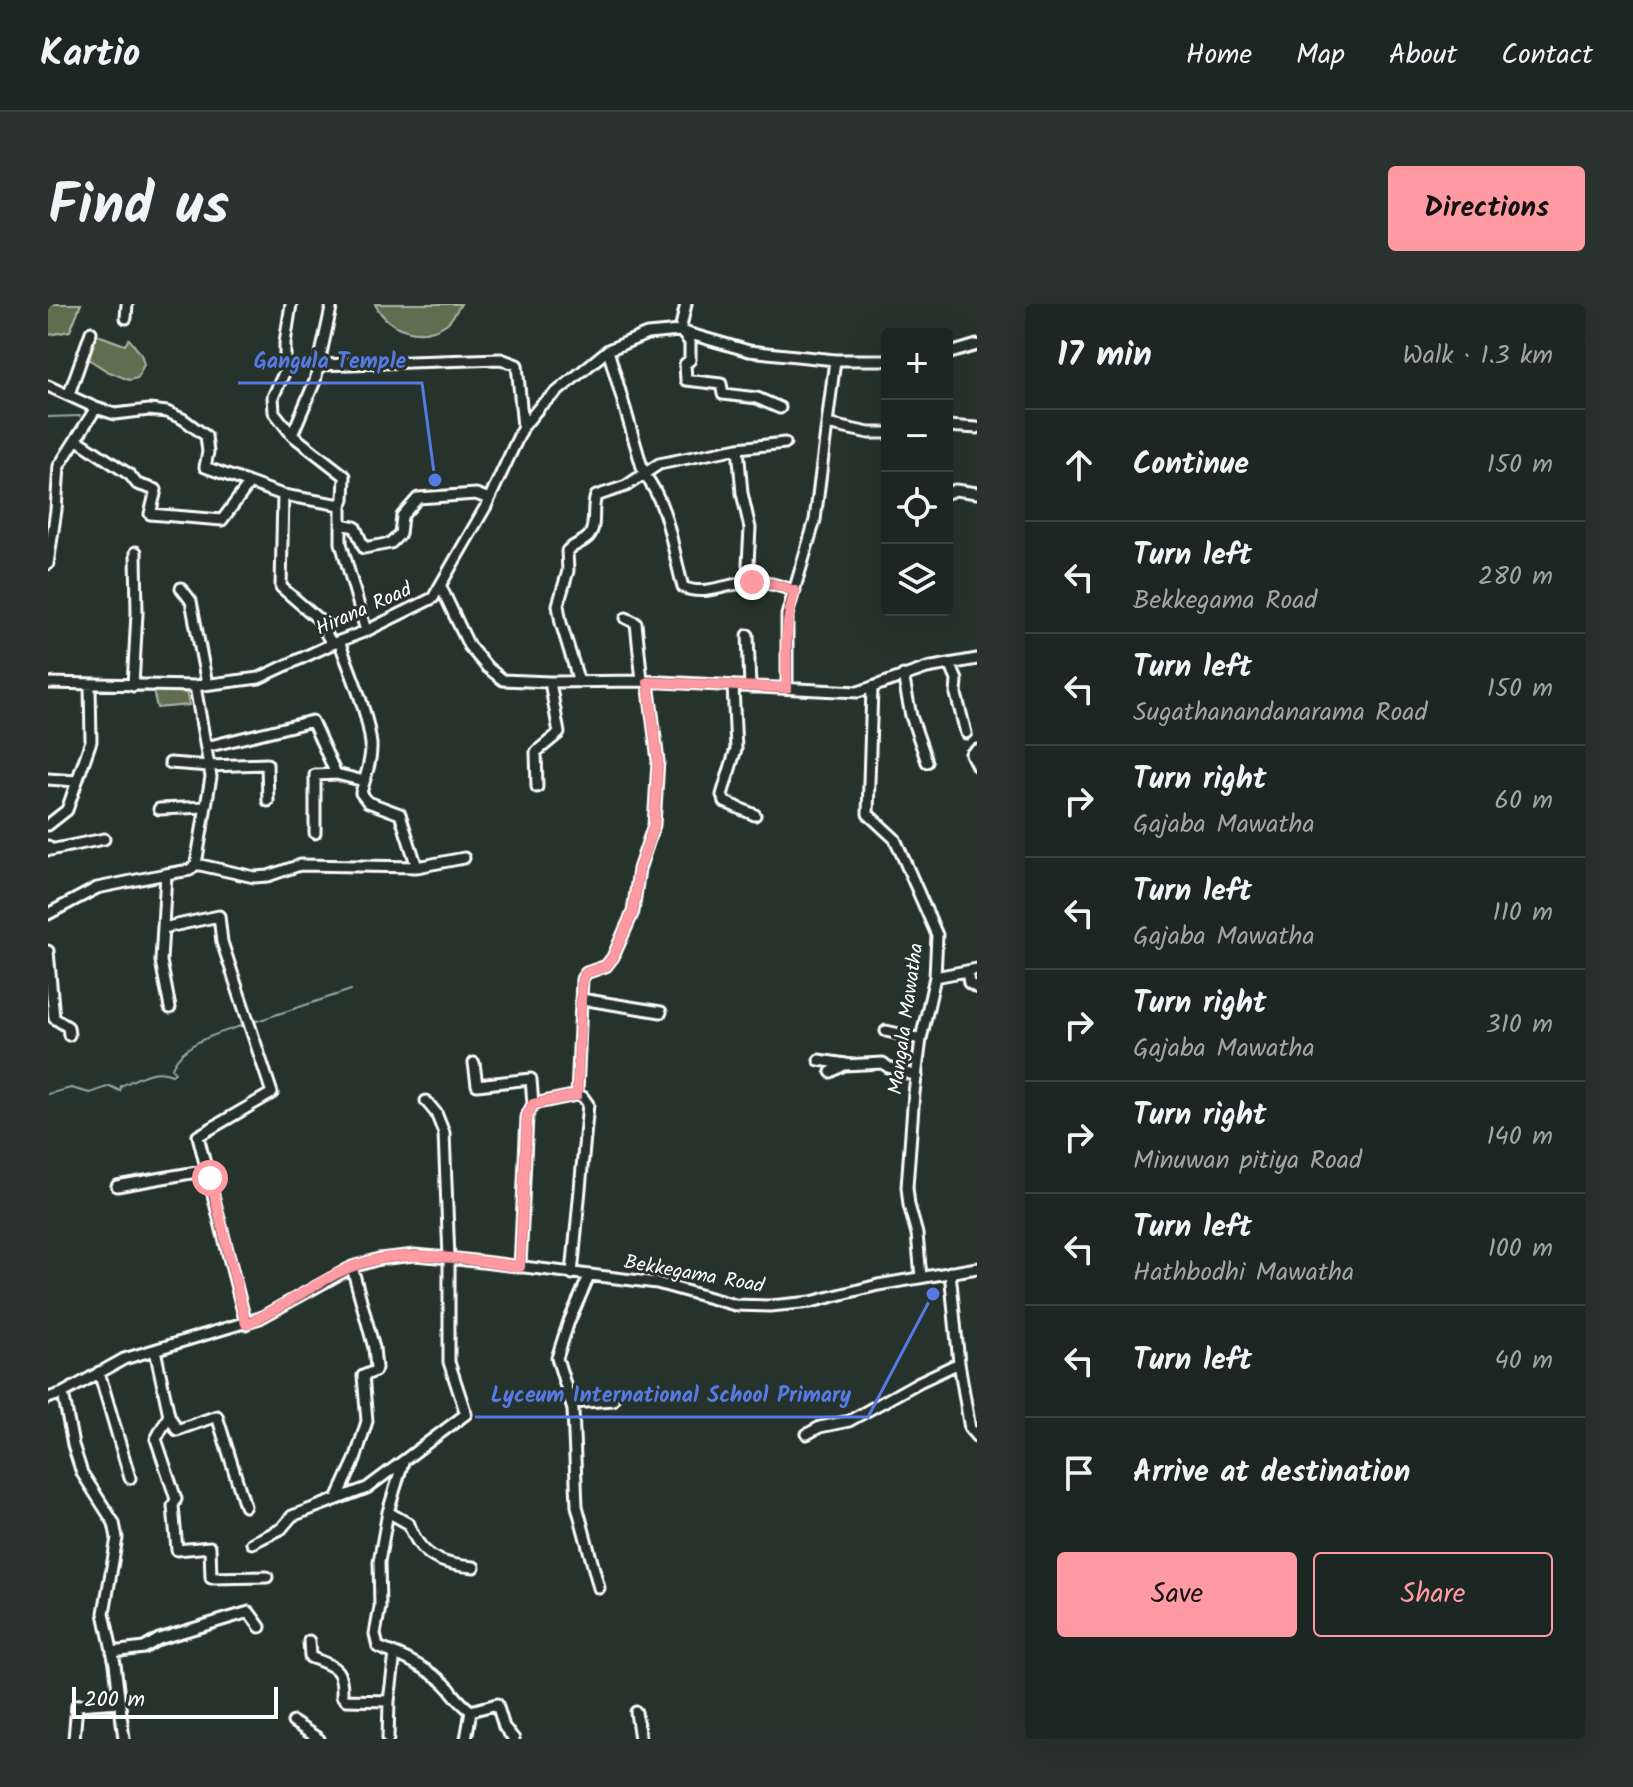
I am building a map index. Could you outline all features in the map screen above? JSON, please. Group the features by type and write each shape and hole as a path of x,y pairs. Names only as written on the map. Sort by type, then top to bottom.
{"street":[{"path":"126,318 127,304"},
{"path":"291,304 285,343 285,371 273,397 274,412 292,435 345,476 341,543 366,631"},
{"path":"292,435 315,381 332,304"},
{"path":"680,331 686,304"},
{"path":"680,331 749,351 835,360 881,360"},
{"path":"680,331 690,342 690,360 685,364 686,380 721,384 723,394 757,398 780,408"},
{"name":"Hirana Road","path":"48,683 195,686 259,678 433,598 489,499 523,427 541,405 608,350 647,334 680,331"},
{"path":"69,394 91,332"},
{"path":"953,352 977,345"},
{"path":"608,350 644,474 654,486 664,511 683,587 699,591 752,582 795,591"},
{"path":"319,365 501,359 517,365 523,427"},
{"path":"787,688 787,615 815,520 835,360"},
{"path":"48,386 115,414 149,410 167,412 183,419 206,436 208,452 205,467 283,495 341,505"},
{"path":"48,564 59,466 96,408"},
{"path":"827,424 861,432 881,433"},
{"path":"953,426 977,428"},
{"path":"76,439 130,475 137,484 156,490 150,514 222,520 249,484"},
{"path":"579,682 558,605 568,571 567,551 593,532 596,496 626,486 659,464 738,448 785,443"},
{"path":"738,448 742,493 750,528 748,564 752,582"},
{"path":"953,491 977,493"},
{"path":"341,524 355,527 364,548 391,543 400,534 402,516 418,498 476,494 489,499"},
{"path":"283,495 281,587 318,619 336,642 361,699 371,744 361,793 368,802 400,814 417,867"},
{"path":"133,686 136,552"},
{"path":"441,587 469,646 503,680 645,681 858,692 927,668 976,662"},
{"path":"181,588 191,601 207,684"},
{"path":"577,1095 582,979 586,973 606,966 633,912 639,869 654,825 658,761 636,623 626,618"},
{"path":"748,635 750,687"},
{"path":"951,666 957,680 956,694 966,733"},
{"path":"903,675 911,716 927,762"},
{"path":"537,787 536,752 559,733 550,682"},
{"path":"48,825 67,810 91,741 90,686"},
{"path":"48,914 97,888 190,870 196,864 211,777 195,686"},
{"path":"733,686 736,749 722,795 725,802 755,815"},
{"name":"Mangala Mawatha","path":"872,688 868,814 895,839 935,929 937,941 935,977 921,1039 907,1194 917,1234 921,1277"},
{"path":"206,747 312,721 336,774"},
{"path":"977,750 971,754 977,766"},
{"path":"170,763 209,766 267,764 268,801"},
{"path":"315,833 315,775 336,774 364,781"},
{"path":"48,779 76,781"},
{"path":"159,809 206,807"},
{"path":"48,846 50,850 104,839"},
{"path":"196,864 254,877 268,876 300,865 417,867 464,858"},
{"path":"166,874 161,961 170,1008"},
{"path":"163,928 219,916 222,942 272,1093 198,1136 246,1324"},
{"path":"48,951 54,1018 68,1027 69,1035"},
{"path":"935,977 972,970 969,983 977,988"},
{"path":"581,999 661,1012"},
{"path":"886,1031 921,1039"},
{"path":"819,1060 846,1064 883,1063 917,1076"},
{"path":"474,1063 477,1085 531,1079 533,1104 527,1116 520,1267"},
{"path":"831,1072 846,1064"},
{"path":"533,1104 577,1095 588,1104 572,1274"},
{"path":"252,1543 281,1529 292,1516 367,1488 466,1414 449,1362 444,1133 436,1113 426,1101"},
{"path":"117,1186 208,1170"},
{"name":"Bekkegama Road","path":"48,1398 124,1359 246,1324 352,1267 379,1259 415,1255 657,1283 735,1305 770,1306 811,1302 921,1277 977,1268"},
{"path":"337,1499 355,1460 367,1421 363,1376 376,1368 374,1348 352,1267"},
{"path":"950,1272 959,1363 970,1429 977,1437"},
{"path":"589,1276 564,1333 557,1358 572,1403 577,1506 599,1588"},
{"path":"155,1350 169,1415 177,1430 217,1416 245,1506"},
{"path":"807,1434 818,1428 849,1421 893,1395 959,1363"},
{"path":"99,1372 130,1478"},
{"path":"63,1393 82,1473 114,1523 117,1538 104,1613 124,1739"},
{"path":"572,1403 613,1400"},
{"path":"169,1415 156,1439 176,1499 173,1506 177,1550 210,1547 211,1578 267,1577"},
{"path":"403,1462 388,1512 379,1562 380,1607 376,1641 378,1647 408,1659 450,1689 453,1697 471,1711"},
{"path":"388,1512 409,1524 415,1541 436,1560 452,1566 474,1567"},
{"path":"112,1652 144,1648 159,1639 249,1612 260,1627"},
{"path":"309,1641 310,1657 332,1665 340,1672 343,1679 342,1696 346,1700 389,1701"},
{"path":"388,1739 395,1654"},
{"path":"74,1739 77,1705 120,1702"},
{"path":"471,1711 497,1704 504,1727 514,1739"},
{"path":"466,1739 471,1711"},
{"path":"636,1712 640,1739"},
{"path":"293,1722 319,1739"}],"green space":[{"path":"48,304 81,304 70,331 48,335"},
{"path":"375,304 461,304 446,324 426,332 416,332 388,320"},
{"path":"95,334 125,345 129,339 141,354 144,364 138,378 129,380 90,360"},
{"path":"183,689 189,705 157,708 153,690"}],"waterway":[{"path":"48,417 80,416"},
{"path":"254,1022 351,990"},
{"path":"48,1094 71,1088 90,1093 110,1086 120,1091 121,1086 146,1074 159,1072 172,1075 175,1073 172,1068 184,1051 213,1035 244,1025"}],"place":[{"name":"Gangula Temple","path":"435,480"},
{"name":"Lyceum International School Primary","path":"933,1294"}],"route":[{"path":"210,1178 246,1324 338,1273 379,1259 415,1255 520,1267 527,1116 533,1104 577,1095 582,979 586,973 606,966 613,957 633,912 639,869 654,825 658,761 648,682 787,688 785,638 787,615 795,591 752,582"}]}
